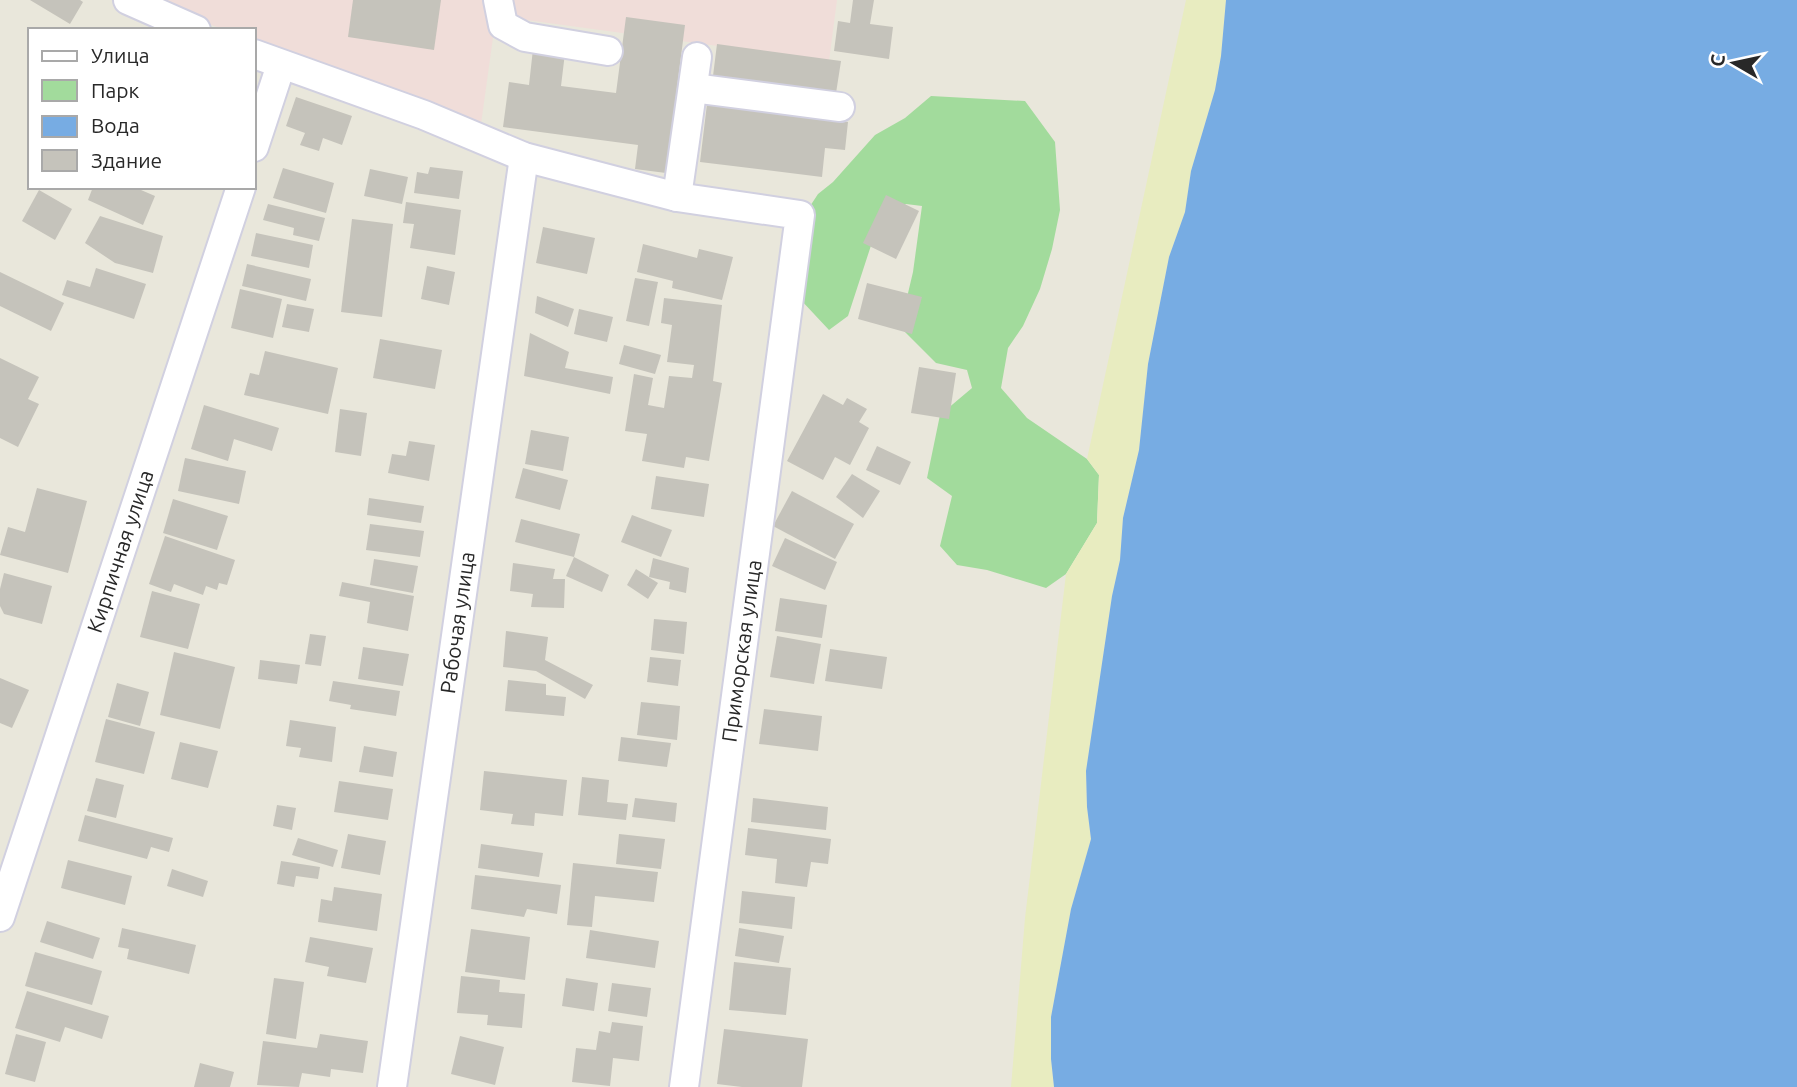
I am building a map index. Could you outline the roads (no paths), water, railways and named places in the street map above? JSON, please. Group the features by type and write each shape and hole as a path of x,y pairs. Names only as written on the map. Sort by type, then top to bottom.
{"street":[{"path":"128,0 191,28"},
{"path":"498,0 503,25 526,37 608,51"},
{"path":"256,55 424,115 524,157 677,197 697,57"},
{"path":"256,141 281,65"},
{"path":"693,88 840,107"},
{"name":"Рабочая улица","path":"392,1087 524,157"},
{"name":"Кирпичная улица","path":"0,917 240,189"},
{"name":"Приморская улица","path":"677,197 800,215 684,1087"}],"water":[{"path":"1226,0 1797,0 1797,1087 1054,1087 1051,1017 1071,909 1091,839 1086,771 1112,596 1120,560 1123,518 1139,450 1148,364 1169,257 1185,212 1191,171 1215,90"}]}
